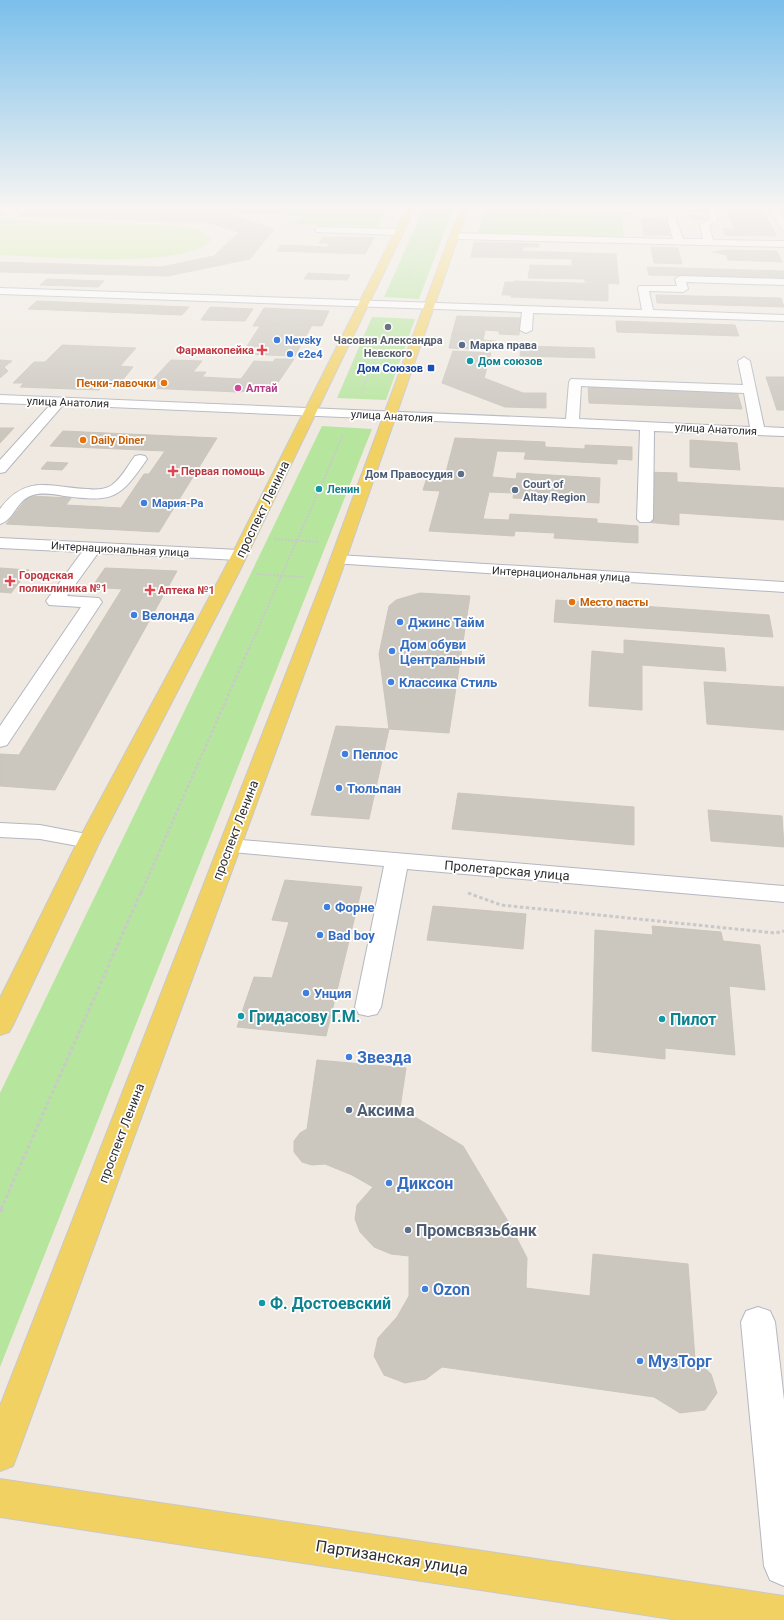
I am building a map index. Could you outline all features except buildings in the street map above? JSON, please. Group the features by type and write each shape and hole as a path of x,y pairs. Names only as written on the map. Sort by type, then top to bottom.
{"main road":[{"name":"проспект Ленина","path":"0,1025 89,841 231,572 375,282"},
{"name":"проспект Ленина","path":"0,1452 337,561 437,282"},
{"name":"Партизанская улица","path":"0,1498 784,1616"}],"street":[{"path":"648,314 643,288 683,289 681,282"},
{"path":"770,282 784,282"},
{"path":"0,291 528,310 603,317 648,314 784,318"},
{"path":"526,330 528,310"},
{"path":"744,361 758,431"},
{"path":"572,424 575,382 750,389"},
{"name":"улица Анатолия","path":"0,399 784,432"},
{"path":"0,469 60,401"},
{"path":"645,519 647,426"},
{"path":"0,519 20,495 29,491 44,490 90,494 104,493 116,489 140,459"},
{"name":"Интернациональная улица","path":"0,543 239,555"},
{"path":"0,741 93,602 55,600 93,548"},
{"name":"Интернациональная улица","path":"337,561 784,587"},
{"path":"0,830 40,832 89,841"},
{"name":"Пролетарская улица","path":"230,846 784,894"},
{"path":"368,1007 397,860"},
{"path":"758,1322 784,1566"}],"path":[{"path":"0,1212 352,414 407,282"},
{"path":"248,538 296,541 337,561"},
{"path":"231,572 281,576 337,561"},
{"path":"461,890 501,905 775,933 784,931"}],"green space":[{"path":"391,282 426,282 419,299 384,297"},
{"path":"372,317 415,319 386,400 337,398"},
{"path":"322,426 372,429 0,1367 0,1093"}],"place":[{"name":"Часовня Александра Невского","path":"388,327"},
{"name":"Nevsky","path":"277,340"},
{"name":"Марка права","path":"462,345"},
{"name":"Фармакопейка","path":"262,350"},
{"name":"e2e4","path":"290,354"},
{"name":"Дом союзов","path":"470,361"},
{"name":"Дом Союзов","path":"431,368"},
{"name":"Печки-лавочки","path":"164,383"},
{"name":"Алтай","path":"238,388"},
{"name":"Daily Diner","path":"83,440"},
{"name":"Первая помощь","path":"173,471"},
{"name":"Дом Правосудия","path":"461,474"},
{"name":"Ленин","path":"319,489"},
{"name":"Court of Altay Region","path":"515,490"},
{"name":"Мария-Ра","path":"144,503"},
{"name":"Городская поликлиника №1","path":"10,581"},
{"name":"Аптека №1","path":"150,590"},
{"name":"Место пасты","path":"572,602"},
{"name":"Велонда","path":"134,615"},
{"name":"Джинс Тайм","path":"400,622"},
{"name":"Дом обуви Центральный","path":"392,651"},
{"name":"Классика Стиль","path":"391,682"},
{"name":"Пеплос","path":"345,754"},
{"name":"Тюльпан","path":"339,788"},
{"name":"Форне","path":"327,907"},
{"name":"Bad boy","path":"320,935"},
{"name":"Унция","path":"306,993"},
{"name":"Гридасову Г.М.","path":"241,1016"},
{"name":"Пилот","path":"662,1019"},
{"name":"Звезда","path":"349,1057"},
{"name":"Аксима","path":"349,1110"},
{"name":"Диксон","path":"389,1183"},
{"name":"Промсвязьбанк","path":"408,1230"},
{"name":"Ozon","path":"425,1289"},
{"name":"Ф. Достоевский","path":"262,1303"},
{"name":"МузТорг","path":"640,1361"}]}
